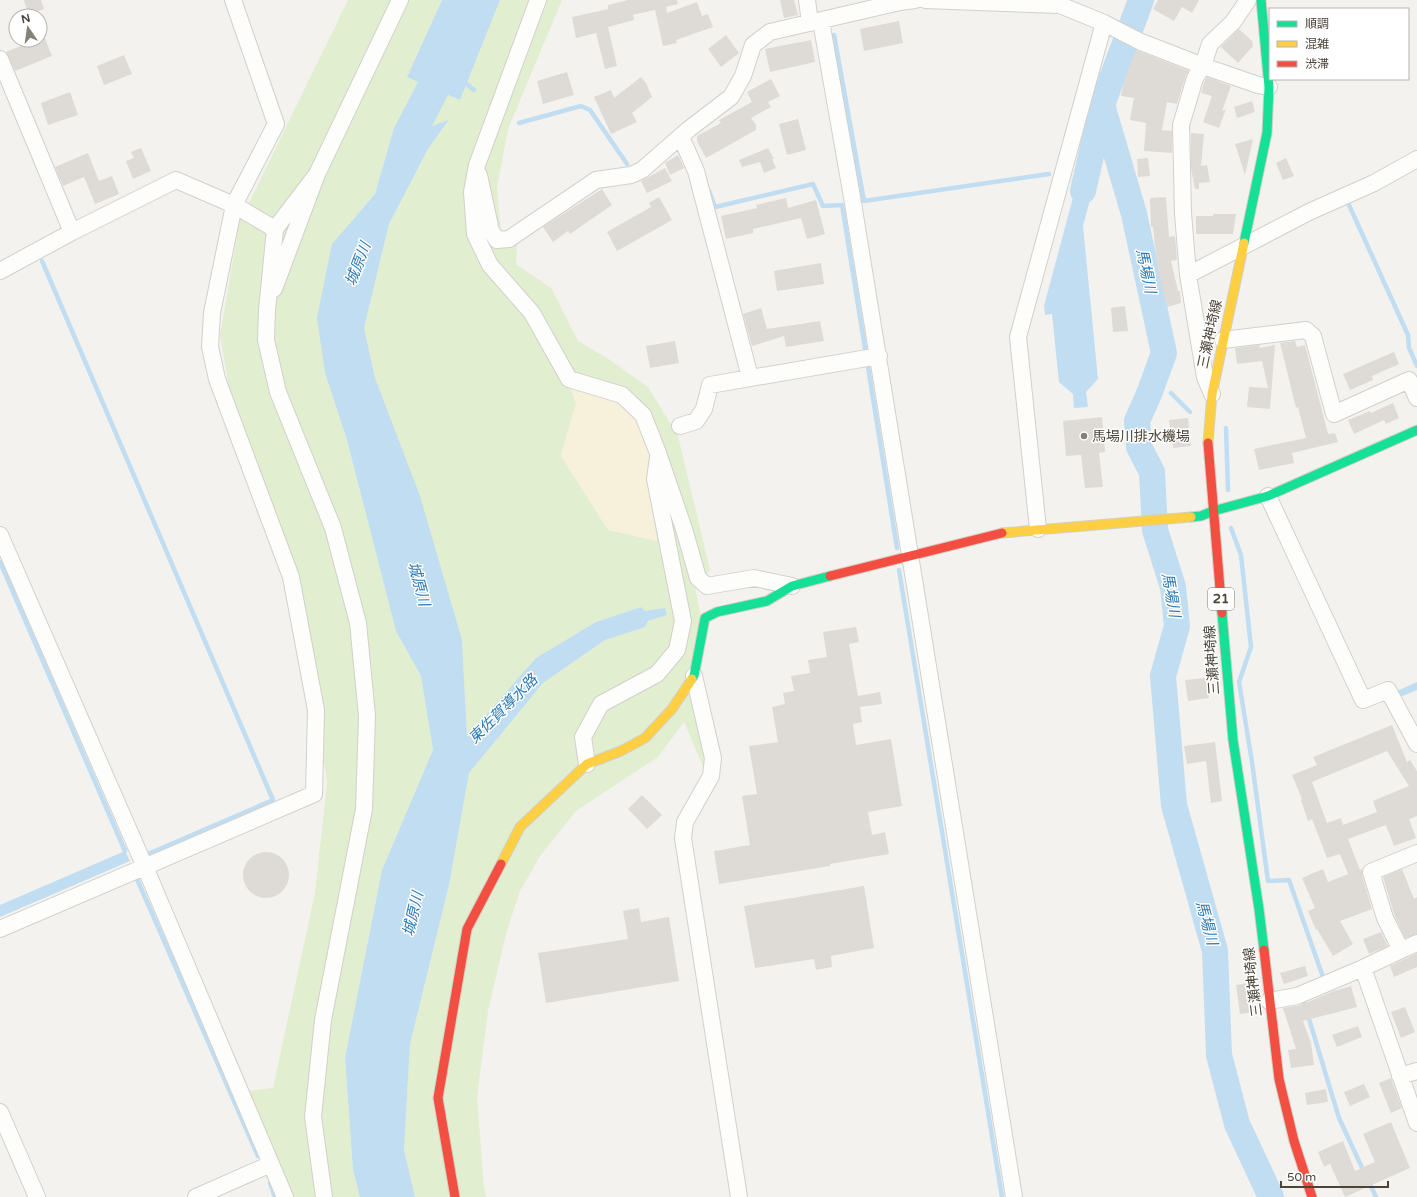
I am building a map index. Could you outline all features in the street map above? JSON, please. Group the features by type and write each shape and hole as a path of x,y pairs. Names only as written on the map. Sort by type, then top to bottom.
{"street":[{"path":"0,929 314,794 316,710 291,577 217,379 210,347 212,313 234,205 276,124 233,0"},
{"path":"267,310 317,174 400,0"},
{"path":"538,0 477,165 472,192 475,234 490,265 532,313 569,378 622,395 643,415 658,453 684,529 698,578 707,586 754,578 792,586"},
{"path":"807,0 816,22 851,189 1014,1197"},
{"path":"477,165 491,231 497,240 509,239 596,180 631,175 642,170 689,129 731,97 742,76 753,45 770,32 900,2 915,0"},
{"path":"925,0 1060,5 1104,23 1141,42 1203,66 1258,85 1269,87"},
{"path":"1212,394 1205,377 1188,274 1183,213 1181,125 1195,78 1203,66 1210,44 1233,22 1248,0"},
{"name":"三瀬神埼線","path":"1261,0 1269,87 1267,133 1212,394 1208,448 1233,740 1259,909 1278,1079 1294,1141 1312,1197"},
{"path":"1038,529 1018,337 1104,23"},
{"path":"0,59 72,232"},
{"path":"681,137 696,171 750,377"},
{"path":"1188,274 1309,212 1374,183 1417,159"},
{"path":"317,174 275,229 267,310 266,340 278,392 333,528 358,623 367,716 364,809 323,1020 313,1117 324,1197"},
{"path":"0,271 72,232 176,180 234,205 275,229"},
{"path":"1223,340 1306,330 1313,336 1334,414 1409,380 1417,398"},
{"path":"680,426 696,421 704,409 710,384 878,356"},
{"path":"455,1197 438,1098 467,929 520,827 587,764 621,751 645,738 672,709 694,676 705,618 717,612 767,601 792,586 1005,532 1201,516 1213,511 1268,496 1417,430"},
{"path":"587,764 583,737 601,704 657,674 677,650 683,622 655,479 658,453"},
{"path":"1268,496 1364,700 1388,690 1417,744"},
{"path":"0,535 145,867 285,1197"},
{"path":"694,676 713,758 711,776 685,822 683,838 739,1197"},
{"path":"1401,950 1385,918 1371,872 1417,853"},
{"path":"1269,1001 1297,996 1417,943"},
{"path":"1363,968 1417,1123"},
{"path":"1400,1076 1417,1072"},
{"path":"0,1112 37,1197"},
{"path":"196,1197 271,1164"}],"green space":[{"path":"348,0 442,0 407,77 418,82 394,128 375,194 332,244 325,373 347,440 396,631 421,676 433,750 382,870 345,1058 353,1170 360,1197 273,1197 262,1158 232,1093 273,1088 315,893 327,783 298,573 229,387 220,336 240,218 250,201"},
{"path":"500,0 562,0 508,129 497,188 501,232 517,245 516,264 552,289 578,341 607,358 648,387 678,436 710,570 695,586 701,618 700,684 718,766 705,771 684,722 658,757 576,811 540,856 520,891 507,930 488,1011 477,1097 486,1197 415,1197 404,1150 410,1044 449,885 469,773 543,683 605,640 645,627 648,621 667,615 645,611 641,607 596,622 536,658 467,738 462,640 375,378 364,328 389,224 428,149 449,121 432,126 448,95 460,100","holes":["569,386 657,541 608,530 561,456 576,403"]}],"sand":[{"path":"569,385 623,401 636,415 651,453 648,479 657,541 608,530 561,455 576,403"}],"water":[{"path":"442,0 500,0 460,100 448,95 432,126 449,120 428,149 389,224 364,328 375,378 420,496 462,640 467,737 536,658 596,622 641,607 645,611 665,608 667,615 648,621 645,627 605,640 543,683 469,773 449,885 410,1044 404,1150 415,1197 360,1197 353,1170 345,1058 382,870 433,750 421,676 396,631 347,440 325,373 317,318 332,244 375,194 394,128 418,82 407,77"},
{"path":"1085,153 1100,163 1083,226 1098,379 1086,392 1088,407 1074,408 1073,394 1059,382 1052,314 1045,315 1044,306"},
{"path":"1417,682 1417,690 1400,697 1397,691"},
{"path":"125,851 130,861 0,917 0,905"}],"building":[{"path":"24,0 41,0 44,8 26,8"},
{"path":"628,0 677,0 678,4 666,7 667,13 697,2 702,16 708,14 713,27 676,40 677,43 663,46 655,10 633,15 634,20 608,27 617,66 605,69 596,33 576,38 572,17 608,9 608,5"},
{"path":"780,0 794,0 798,15 784,18"},
{"path":"1158,0 1199,0 1192,13 1182,7 1174,21 1153,9"},
{"path":"899,21 903,43 864,51 860,29"},
{"path":"1239,29 1252,41 1253,46 1238,63 1221,47"},
{"path":"726,35 739,53 721,67 708,49"},
{"path":"811,40 815,62 770,72 765,49"},
{"path":"48,46 52,56 15,71 6,52 16,48 48,48"},
{"path":"1136,50 1189,71 1186,75 1177,104 1167,102 1162,130 1172,131 1172,153 1144,151 1146,123 1130,120 1134,98 1121,96 1125,76"},
{"path":"124,55 132,74 104,85 97,66"},
{"path":"567,72 574,95 543,104 537,81"},
{"path":"641,77 646,83 652,97 632,113 637,122 611,134 594,97 611,90 614,98"},
{"path":"1207,77 1231,86 1222,111 1226,109 1219,128 1203,122 1212,96 1201,93"},
{"path":"771,79 780,96 768,102 771,107 751,118 756,125 756,130 706,158 697,141 697,136 721,123 719,120 752,102 747,92"},
{"path":"70,92 78,115 48,125 41,103"},
{"path":"1252,101 1255,112 1237,118 1234,107"},
{"path":"798,119 806,150 787,155 779,124"},
{"path":"1191,133 1204,134 1201,166 1207,165 1210,182 1199,183 1199,189 1195,189 1191,168"},
{"path":"1253,139 1245,175 1235,144"},
{"path":"141,148 151,171 133,179 126,161 134,158 131,152"},
{"path":"768,148 774,159 772,159 776,168 764,173 760,162 742,167 739,160"},
{"path":"88,153 99,181 112,176 119,194 95,204 84,177 63,186 55,167"},
{"path":"678,155 684,168 670,175 665,163"},
{"path":"1148,158 1150,176 1138,177 1137,159"},
{"path":"1286,158 1294,176 1283,180 1276,163"},
{"path":"665,168 672,181 647,193 641,181"},
{"path":"602,189 612,205 570,234 568,231 553,242 543,227"},
{"path":"659,197 672,220 617,251 607,232 651,207 649,203"},
{"path":"1166,197 1169,237 1175,236 1177,260 1171,261 1178,291 1180,291 1181,303 1167,307 1157,265 1153,227 1151,227 1150,198"},
{"path":"786,198 788,208 816,200 825,234 807,239 801,218 753,229 753,233 726,239 721,216 757,208 756,205"},
{"path":"1213,214 1236,214 1233,234 1196,234 1196,216 1213,216"},
{"path":"821,263 824,284 777,291 774,271"},
{"path":"1125,306 1128,331 1113,332 1111,308"},
{"path":"761,308 767,329 820,321 824,341 786,347 784,336 752,346 743,314"},
{"path":"675,341 679,363 650,368 646,346"},
{"path":"1295,341 1297,347 1305,345 1328,434 1335,433 1338,442 1292,453 1294,463 1259,470 1254,449 1306,438 1298,407 1296,408 1280,343"},
{"path":"1259,345 1260,348 1275,345 1270,409 1247,407 1249,387 1268,388 1262,361 1237,364 1235,348"},
{"path":"1394,352 1399,364 1372,376 1373,380 1350,390 1343,374"},
{"path":"1393,403 1399,418 1386,424 1384,420 1354,434 1348,420 1370,411 1371,413"},
{"name":"馬場川排水機場","path":"1102,417 1105,452 1099,453 1103,487 1085,488 1081,455 1066,456 1063,421"},
{"path":"1188,418 1191,446 1173,448 1169,420"},
{"path":"856,627 859,642 849,644 858,696 880,692 882,704 860,707 862,722 853,724 856,745 891,739 902,806 868,812 872,835 885,832 889,854 830,864 830,866 719,884 714,851 750,845 742,796 757,794 749,746 778,742 772,707 785,704 783,693 794,691 791,676 810,673 808,660 827,657 823,632"},
{"path":"1206,678 1209,698 1188,701 1185,680"},
{"path":"1392,725 1407,762 1410,760 1417,771 1417,816 1409,819 1416,838 1394,846 1386,825 1348,839 1360,870 1362,869 1362,875 1372,909 1340,921 1353,944 1333,956 1317,929 1316,930 1308,911 1315,908 1302,878 1323,869 1328,882 1348,874 1340,854 1327,858 1312,819 1308,821 1301,800 1302,799 1292,775 1317,765 1313,757","holes":["1387,751 1409,786 1373,801 1377,812 1343,825 1341,818 1327,823 1312,782"]},
{"path":"1215,742 1222,801 1211,803 1206,761 1187,764 1184,746"},
{"path":"642,795 662,815 647,829 628,809"},
{"path":"262,852 270,852 279,856 285,862 289,875 285,888 279,894 270,898 262,898 253,894 247,888 243,879 243,871 247,862 253,856"},
{"path":"1402,869 1414,899 1417,897 1417,934 1405,938 1394,914 1383,877"},
{"path":"864,886 874,948 831,956 832,967 816,970 814,959 755,968 744,906"},
{"path":"639,908 641,922 669,917 679,981 546,1003 538,953 628,939 623,911"},
{"path":"1381,932 1388,946 1369,954 1363,939"},
{"path":"1417,953 1417,967 1394,977 1390,966"},
{"path":"1305,966 1308,976 1284,984 1280,973"},
{"path":"1250,983 1254,1012 1240,1014 1236,985"},
{"path":"1351,986 1357,1007 1303,1021 1311,1043 1314,1065 1291,1068 1288,1050 1296,1049 1283,1008 1301,1005 1334,991"},
{"path":"1405,1007 1415,1032 1401,1038 1391,1012"},
{"path":"1358,1026 1362,1037 1337,1047 1332,1035"},
{"path":"1391,1078 1402,1108 1391,1113 1379,1083"},
{"path":"1364,1084 1370,1097 1350,1106 1344,1092"},
{"path":"1326,1089 1328,1102 1307,1105 1305,1093"},
{"path":"1391,1122 1410,1168 1345,1197 1330,1164 1324,1167 1318,1152 1343,1141 1355,1171 1375,1162 1363,1134"}],"waterway":[{"name":"馬場川","path":"1141,0 1102,105 1134,214 1164,353 1137,421 1139,447 1152,472 1155,530 1173,587 1177,626 1163,676 1174,805 1215,951 1219,1055 1237,1124 1271,1197"},
{"path":"834,35 864,201 1049,174"},
{"path":"462,80 474,90"},
{"path":"519,123 581,106 590,110 627,164"},
{"path":"1083,191 1102,107"},
{"path":"709,191 715,207 813,184 823,206 842,205 897,548"},
{"path":"1349,205 1408,335 1409,348 1417,366"},
{"path":"42,261 273,800 148,854"},
{"path":"1155,377 1163,385"},
{"path":"1171,393 1190,412"},
{"path":"1226,428 1228,490"},
{"path":"1231,528 1241,555 1251,647 1239,682 1252,762 1268,881 1289,880 1323,977"},
{"path":"0,562 125,851"},
{"path":"899,570 1002,1197"},
{"path":"137,879 258,1156"},
{"path":"1305,998 1303,999 1339,1118 1364,1172"},
{"path":"1368,1180 1376,1197"},
{"path":"270,1183 275,1197"}],"traffic: fast":[{"path":"1244,243 1267,133 1269,87 1261,0"},
{"path":"1191,517 1201,516 1213,511 1268,496 1417,430"},
{"path":"692,679 694,676 705,618 717,612 767,601 792,586 830,576"},
{"path":"1222,613 1233,740 1264,950"}],"traffic: slow":[{"path":"1208,443 1212,394 1244,243"},
{"path":"1002,533 1191,517"},
{"path":"501,864 520,827 587,764 621,751 645,738 672,709 692,679"}],"traffic: jam":[{"path":"1208,443 1222,613"},
{"path":"830,576 1002,533"},
{"path":"455,1197 438,1098 467,929 501,864"},
{"path":"1264,950 1279,1079 1294,1141 1312,1197"}],"place":[{"name":"馬場川排水機場","path":"1084,436"}],"water label":[{"name":"城原川","path":"358,264"},
{"name":"城原川","path":"419,584"},
{"name":"東佐賀導水路","path":"503,709"},
{"name":"城原川","path":"413,914"}]}
